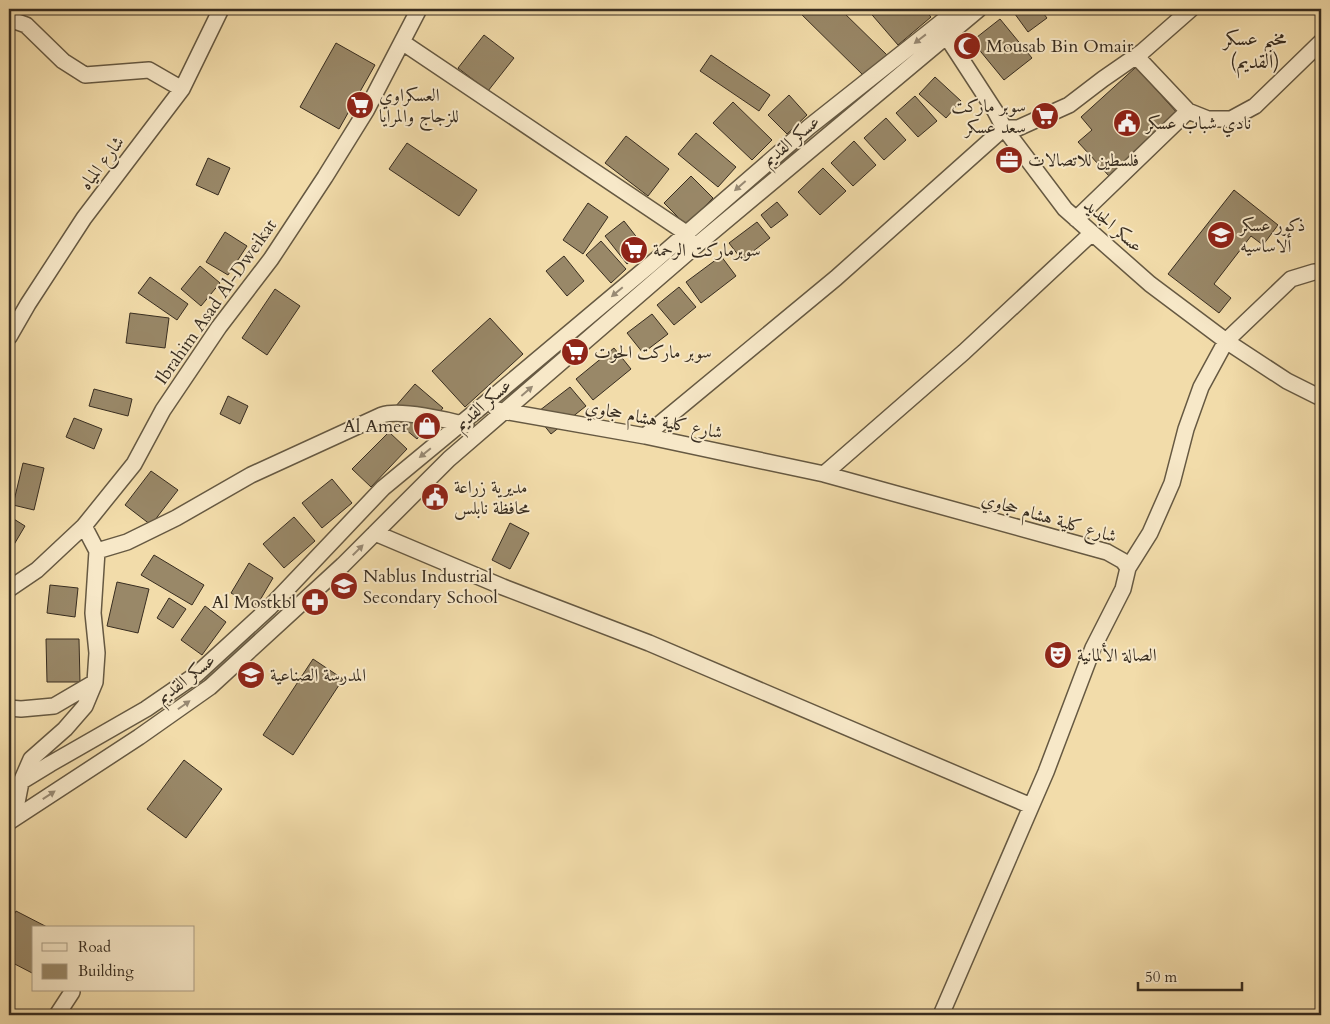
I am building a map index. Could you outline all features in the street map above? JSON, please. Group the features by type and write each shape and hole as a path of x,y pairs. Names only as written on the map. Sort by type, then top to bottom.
{"street":[{"name":"شارع المياه","path":"9,337 28,304 84,218 182,89 221,9"},
{"name":"Ibrahim Asad Al-Dweikat","path":"9,589 37,570 84,526 134,464 163,410 219,327 271,259 325,177 366,111 419,9"},
{"name":"عسكر القديم","path":"11,820 139,737 210,687 343,565 449,459 943,30 958,9"},
{"name":"عسكر القديم","path":"15,786 146,710 197,674 269,608 383,488 461,424 809,127 943,30 979,9"},
{"path":"645,436 836,278 1004,128 1018,128 1069,105 1103,78 1136,56 1191,9"},
{"path":"9,19 26,25 63,61 85,75 149,70 182,89"},
{"name":"عسكر الجديد","path":"943,30 1004,128 1065,209 1150,284 1226,341 1288,381 1321,398"},
{"path":"402,42 686,233 692,249"},
{"path":"1136,56 1188,111 1208,119 1231,119 1255,106 1321,42"},
{"path":"1076,219 1188,111"},
{"path":"824,474 971,345 1092,233"},
{"path":"1128,568 1150,532 1172,483 1186,429 1201,387 1226,341 1291,280 1314,272 1321,272"},
{"name":"شارع كلية هشام حجاوي","path":"481,407 645,436 824,474 1107,552 1123,561 1128,568 1123,589 1093,648 1046,772 941,1015"},
{"path":"97,551 127,542 176,518 251,475 382,415 421,416 461,424 482,431"},
{"path":"11,820 15,786 31,759 64,729 85,706 95,682 97,653 93,613 97,551 84,526"},
{"path":"375,533 503,587 649,643 1031,806"},
{"path":"9,708 54,706 95,682"},
{"path":"57,1015 72,992"}],"building":[{"path":"796,9 840,9 887,55 865,77"},
{"path":"867,9 924,9 931,17 898,45"},
{"path":"1040,9 1047,18 1028,32 1012,10"},
{"path":"1000,19 1032,58 1004,80 972,41"},
{"path":"484,35 514,58 488,91 458,68"},
{"path":"336,43 375,65 339,129 300,107"},
{"path":"711,55 770,95 759,111 700,71"},
{"name":"نادي شباب عسكر","path":"1136,67 1178,114 1109,176 1078,142 1092,130 1081,117"},
{"path":"935,77 961,101 946,118 919,94"},
{"path":"789,95 807,115 787,134 768,115"},
{"path":"915,96 937,121 918,137 896,113"},
{"path":"733,102 772,140 752,160 713,123"},
{"path":"886,118 906,140 884,160 864,138"},
{"path":"696,133 736,167 718,187 678,154"},
{"path":"626,136 669,169 648,196 605,163"},
{"path":"854,141 876,165 853,186 831,163"},
{"path":"407,143 477,190 459,216 389,169"},
{"path":"208,158 230,168 218,195 196,185"},
{"path":"823,168 846,191 820,215 798,192"},
{"path":"691,176 713,198 686,225 664,203"},
{"path":"1234,190 1278,225 1263,245 1251,236 1214,284 1231,298 1219,313 1168,274"},
{"path":"777,202 788,215 771,228 761,215"},
{"path":"588,203 608,217 583,254 563,240"},
{"path":"624,221 646,249 627,264 605,236"},
{"path":"757,222 770,238 742,260 729,243"},
{"path":"225,232 247,246 228,275 206,262"},
{"path":"601,241 626,269 611,283 586,255"},
{"path":"564,256 584,281 567,296 546,271"},
{"path":"721,256 736,276 701,303 686,282"},
{"path":"200,266 220,283 201,306 181,289"},
{"path":"150,277 188,304 177,320 138,293"},
{"path":"679,287 696,307 674,325 657,305"},
{"path":"275,289 300,306 267,355 242,338"},
{"path":"130,313 169,318 165,348 126,343"},
{"path":"652,314 668,334 643,353 627,333"},
{"path":"490,318 523,354 465,407 432,371"},
{"path":"614,348 631,369 593,400 576,379"},
{"path":"415,384 443,408 417,439 388,415"},
{"path":"570,387 586,406 551,434 535,414"},
{"path":"94,389 132,399 128,416 89,406"},
{"path":"228,396 248,406 240,424 220,414"},
{"path":"74,418 102,429 94,449 66,437"},
{"path":"389,432 407,449 371,487 352,469"},
{"path":"23,463 44,468 34,510 13,505"},
{"path":"151,471 178,490 151,525 125,505"},
{"path":"332,479 352,503 322,528 302,503"},
{"path":"9,516 25,526 9,553"},
{"path":"294,517 315,541 284,568 263,544"},
{"path":"510,523 529,533 510,569 492,560"},
{"path":"154,555 204,585 192,605 141,575"},
{"path":"249,563 273,578 256,607 231,593"},
{"path":"117,582 149,589 138,633 107,626"},
{"path":"50,585 78,588 75,617 47,613"},
{"path":"169,598 186,609 173,628 157,618"},
{"path":"205,606 226,622 202,655 181,640"},
{"path":"46,639 79,639 80,682 47,682"},
{"path":"313,659 343,679 293,755 263,735"},
{"path":"184,760 222,789 186,838 147,809"},
{"path":"16,911 45,926 32,926 32,973 9,961 9,924"}],"place":[{"name":"Mousab Bin Omair","path":"967,46"},
{"name":"العسكراوي للزجاج والمرايا","path":"360,105"},
{"name":"سوبر ماركت سعد عسكر","path":"1045,116"},
{"name":"نادي شباب عسكر","path":"1127,123"},
{"name":"فلسطين للاتصالات","path":"1009,160"},
{"name":"ذكور عسكر ألاساسيه","path":"1221,235"},
{"name":"سوبرماركت الرحمة","path":"634,250"},
{"name":"سوبر ماركت الحوت","path":"575,352"},
{"name":"Al Amer","path":"427,426"},
{"name":"مديرية زراعة محافظة نابلس","path":"435,497"},
{"name":"Nablus Industrial Secondary School","path":"344,586"},
{"name":"Al Mostkbl","path":"315,602"},
{"name":"الصالة الألمانية","path":"1058,655"},
{"name":"المدرسة الصناعية","path":"251,675"}],"district":[{"name":"مخيم عسكر (القديم)","path":"1255,50"}]}
